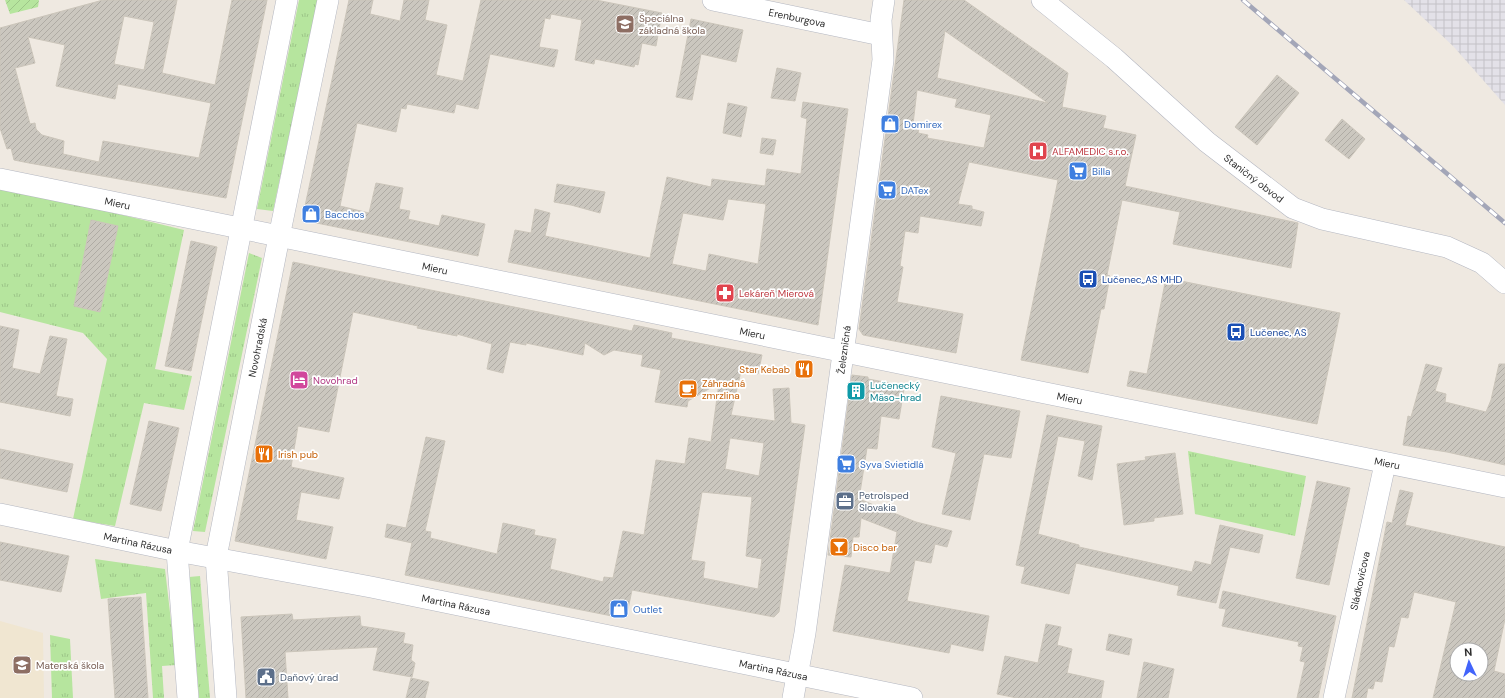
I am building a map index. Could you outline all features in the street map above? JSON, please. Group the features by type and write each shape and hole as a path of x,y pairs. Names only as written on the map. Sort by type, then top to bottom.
{"street":[{"path":"188,698 176,551 287,0"},
{"name":"Novohradská","path":"226,698 216,557 279,237 328,0"},
{"name":"Erenburgova","path":"713,0 881,35"},
{"name":"Železničná","path":"793,698 796,673 805,632 883,60 881,35 884,0"},
{"name":"Staničný obvod","path":"1042,0 1114,58 1208,142 1293,208 1322,219 1447,247 1482,263 1505,283"},
{"name":"Mieru","path":"0,179 1385,464 1505,487"},
{"name":"Sládkovičova","path":"1334,698 1385,464"},
{"name":"Martina Rázusa","path":"0,514 176,551 216,557 796,673 912,698"}],"shaded area":[{"path":"1404,0 1505,0 1505,105 1453,46"},
{"name":"Materská škola","path":"0,621 43,633 44,698 0,698"}],"green space":[{"path":"5,0 39,0 38,7 10,14"},
{"path":"299,0 318,0 273,211 257,209"},
{"path":"0,185 184,230 155,369 192,376 184,410 144,403 115,526 73,519 107,359 83,333 0,312"},
{"path":"249,253 262,258 205,532 193,531"},
{"path":"1188,451 1306,476 1295,536 1195,514"},
{"path":"95,559 165,569 176,665 162,666 164,698 153,698 146,593 101,599"},
{"path":"200,576 210,698 199,698 189,577"},
{"path":"50,635 70,639 73,698 52,698"}],"building":[{"path":"103,0 177,0 162,73 215,85 232,0 267,0 226,198 14,160 11,148 7,149 0,128 0,28","holes":["124,16 154,22 144,70 114,64","28,37 65,45 56,86 115,99 118,84 211,103 199,158 103,141 99,162 63,154 64,141 42,135 36,129 35,123 30,124 15,68 35,63"]},
{"path":"349,0 373,0 370,14 400,21 404,0 429,0 425,20 447,25 436,75 463,81 481,0 596,0 662,13 656,46 642,43 638,65 635,64 634,67 595,59 594,64 575,60 582,20 551,14 550,19 545,18 539,47 558,50 554,67 490,54 478,109 456,104 454,113 407,104 406,109 401,108 396,132 357,123 340,206 369,213 376,183 403,188 399,209 410,211 408,219 439,226 442,215 485,224 478,256 302,220"},
{"path":"904,0 964,0 1068,73 1062,107 1106,116 1103,128 1136,135 1125,186 1298,223 1291,268 1173,244 1180,212 1122,200 1107,275 1110,276 1104,309 1101,309 1088,373 1021,360 1058,180 969,162 958,204 972,206 972,209 984,212 981,226 920,216 918,233 905,231 900,266 903,267 897,302 963,314 956,353 863,335 859,329","holes":["945,31 1048,103 937,78","917,90 957,99 955,107 991,115 984,148 927,138 928,135 918,133 920,125 913,124"]},
{"path":"691,19 743,30 736,62 701,54 692,100 676,97"},
{"path":"777,68 801,73 795,101 771,98"},
{"path":"1277,75 1299,93 1257,145 1235,127"},
{"path":"803,102 848,109 818,325 508,262 515,230 531,233 535,209 550,213 545,236 650,258 667,177 711,187 712,179 765,186 767,169 801,174 807,119 801,117","holes":["728,199 766,204 758,264 709,254 706,271 672,264 683,213 723,220"]},
{"path":"728,103 747,107 741,137 723,133"},
{"path":"1342,119 1365,139 1349,159 1325,140"},
{"path":"762,138 776,140 773,155 760,153"},
{"path":"557,184 605,192 600,213 554,202"},
{"path":"91,220 118,226 100,312 74,306"},
{"path":"191,241 217,247 191,371 165,366"},
{"path":"293,262 632,331 634,325 672,333 671,338 762,355 758,374 741,371 731,415 775,421 773,389 789,388 791,423 805,425 779,612 774,617 632,590 627,614 622,618 405,575 412,543 385,537 387,524 406,528 426,437 445,441 425,531 431,532 430,538 497,554 503,523 535,530 534,535 556,539 550,569 603,582 604,577 613,578 623,531 644,535 656,460 685,464 689,438 711,442 719,383 688,401 687,407 655,402 661,370 641,366 643,355 614,350 604,355 585,343 583,355 526,343 526,345 510,342 503,373 487,369 492,344 457,334 457,336 417,328 418,326 353,312 329,432 298,426 291,467 344,478 339,499 301,492 296,520 333,527 326,559 235,541","holes":["730,438 764,443 759,476 725,469","702,492 752,497 746,556 762,559 758,589 703,578 705,562 691,560"]},
{"path":"1166,278 1340,313 1317,424 1127,386 1130,371 1147,374"},
{"path":"0,326 19,330 12,368 40,374 50,336 67,339 56,396 73,399 70,416 0,402"},
{"path":"1426,364 1442,368 1435,391 1446,394 1445,402 1486,412 1491,400 1499,364 1505,364 1505,465 1447,452 1403,445 1408,416 1411,417"},
{"path":"852,375 868,377 868,379 890,383 890,386 904,389 899,419 881,416 877,449 867,448 859,499 916,522 952,531 947,547 935,544 931,563 915,560 907,601 989,616 983,651 951,644 949,653 833,631 845,565 890,573 897,532 861,518 859,537 853,537 851,557 828,555"},
{"path":"941,396 1020,411 1011,458 984,454 970,520 942,514 956,453 932,447"},
{"path":"1047,415 1102,426 1092,480 1078,476 1085,441 1058,436 1038,534 1079,545 1079,547 1192,572 1195,561 1211,565 1220,525 1263,535 1259,553 1230,547 1216,603 1177,595 1179,586 1076,563 1069,594 1021,583 1025,567 1016,565"},
{"path":"149,421 179,428 161,511 130,504"},
{"path":"0,449 73,464 67,492 0,478"},
{"path":"1175,453 1183,514 1154,518 1154,521 1124,525 1117,464 1146,460 1145,457"},
{"path":"1317,481 1350,488 1329,585 1296,578"},
{"path":"1400,490 1413,493 1405,525 1505,547 1505,619 1494,671 1505,674 1505,698 1433,698 1456,602 1414,592 1408,618 1401,617 1394,647 1389,646 1382,682 1375,681 1373,689 1368,688 1366,698 1352,698 1387,522 1392,523"},
{"path":"0,542 69,556 61,592 0,580"},
{"path":"1223,591 1336,616 1318,698 1297,698 1305,662 1300,661 1303,647 1298,646 1299,642 1222,626 1226,609 1219,608"},
{"path":"141,597 148,698 115,698 108,599"},
{"path":"292,614 293,620 360,616 361,626 405,633 403,643 413,645 411,660 415,663 412,677 373,670 378,647 285,652 288,698 246,698 241,617"},
{"path":"1046,624 1061,627 1057,645 1072,649 1067,673 1104,681 1101,698 1017,698 997,694 1005,656 1038,663"},
{"path":"1109,634 1132,639 1129,655 1106,650"},
{"path":"1144,662 1174,669 1168,698 1137,698"},
{"path":"411,678 429,682 425,698 406,698"}],"railway":[{"path":"1243,0 1505,223"}],"place":[{"name":"Špeciálna základná škola","path":"625,24"},
{"name":"Domirex","path":"890,124"},
{"name":"ALFAMEDIC s.r.o.","path":"1038,151"},
{"name":"Billa","path":"1078,171"},
{"name":"DATex","path":"887,190"},
{"name":"Bacchos","path":"311,214"},
{"name":"Lučenec,,AS MHD","path":"1088,279"},
{"name":"Lekáreň Mierová","path":"725,293"},
{"name":"Lučenec, AS","path":"1236,332"},
{"name":"Star Kebab","path":"804,369"},
{"name":"Novohrad","path":"299,380"},
{"name":"Záhradná zmrzlina","path":"688,389"},
{"name":"Lučenecký Mäso-hrad","path":"856,391"},
{"name":"Irish pub","path":"264,454"},
{"name":"Syva Svietidlá","path":"846,464"},
{"name":"Petrolsped Slovakia","path":"845,501"},
{"name":"Disco bar","path":"839,547"},
{"name":"Outlet","path":"619,609"},
{"name":"Materská škola","path":"22,665"},
{"name":"Daňový úrad","path":"266,677"}]}
